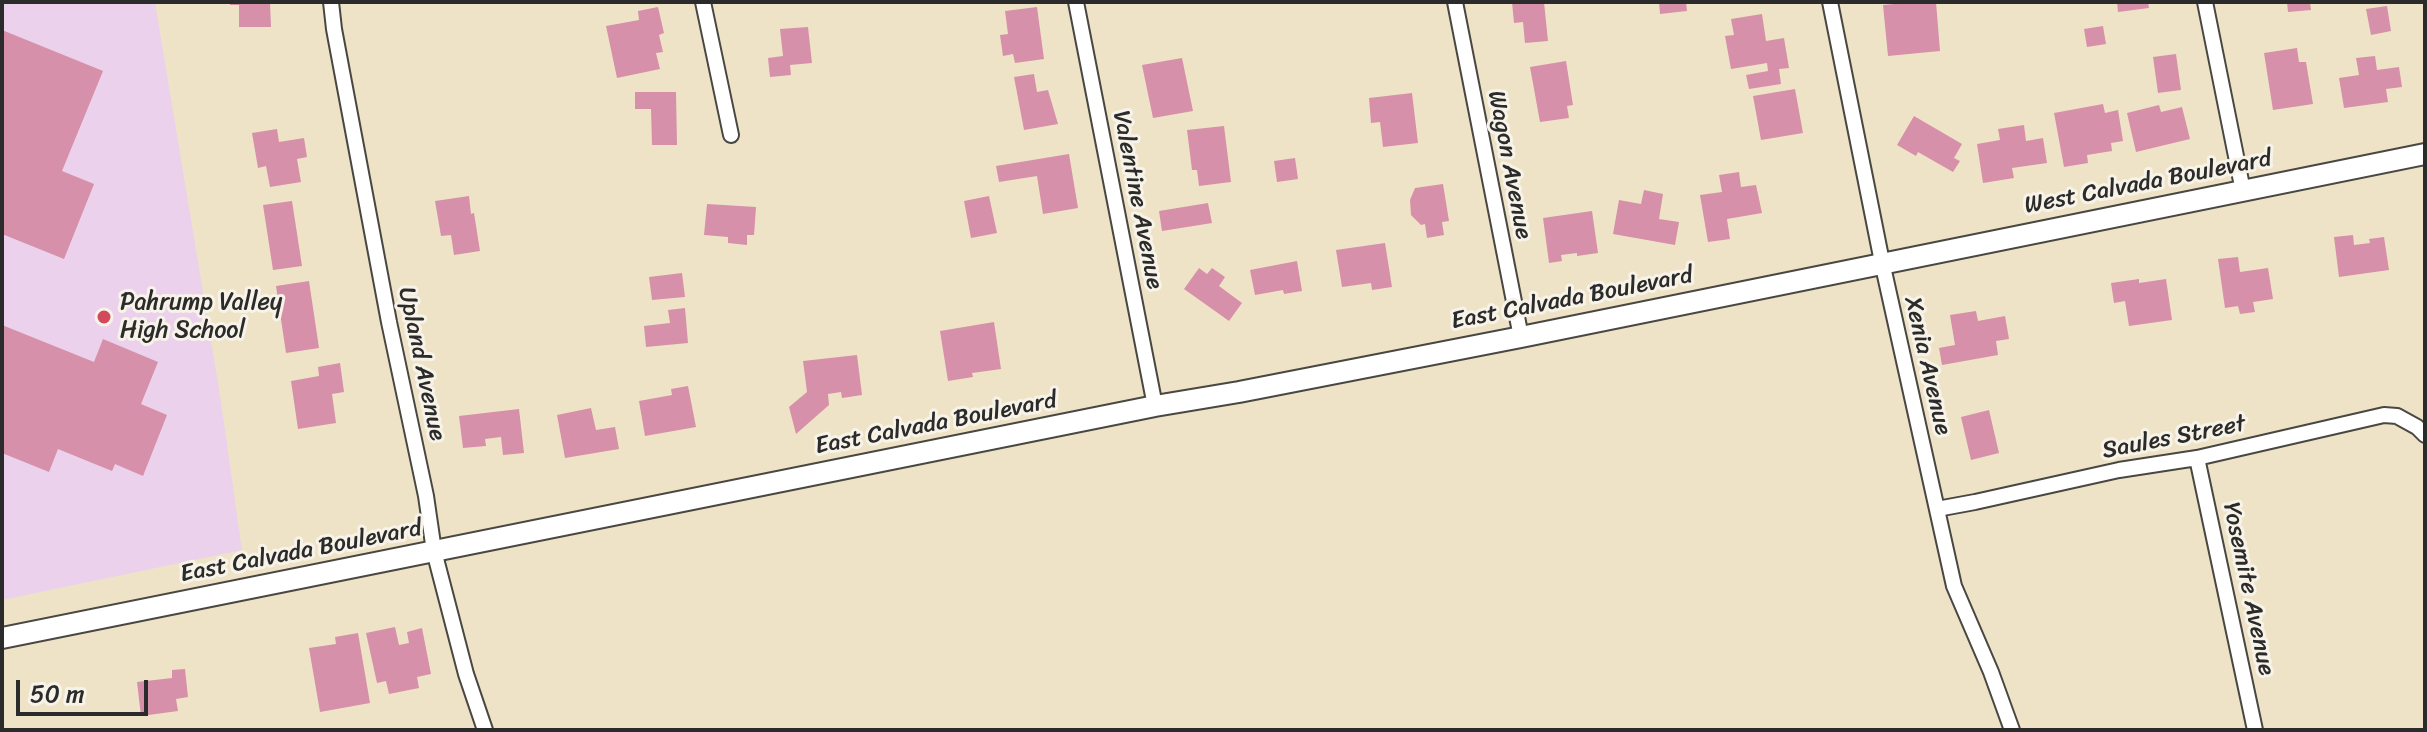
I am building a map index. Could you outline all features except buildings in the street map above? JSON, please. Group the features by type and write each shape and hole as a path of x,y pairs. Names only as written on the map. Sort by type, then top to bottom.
{"main road":[{"name":"West Calvada Boulevard","path":"1882,262 2425,154"},
{"name":"East Calvada Boulevard","path":"2,638 1155,406 1521,337 1882,262"}],"street":[{"name":"Upland Avenue","path":"331,2 434,551 466,674 485,730"},
{"path":"703,2 731,135"},
{"name":"Valentine Avenue","path":"1076,2 1155,406"},
{"name":"Wagon Avenue","path":"1455,2 1521,337"},
{"name":"Xenia Avenue","path":"1830,2 1882,262 1954,586 2012,730"},
{"path":"2205,2 2243,191"},
{"name":"Saules Street","path":"1937,509 2119,470 2197,458 2384,415 2397,416 2421,431"},
{"name":"Yosemite Avenue","path":"2197,458 2255,730"}],"shaded area":[{"name":"Pahrump Valley High School","path":"2,2 155,2 220,395 242,550 2,600"}],"place":[{"name":"Pahrump Valley High School","path":"104,317"}]}
